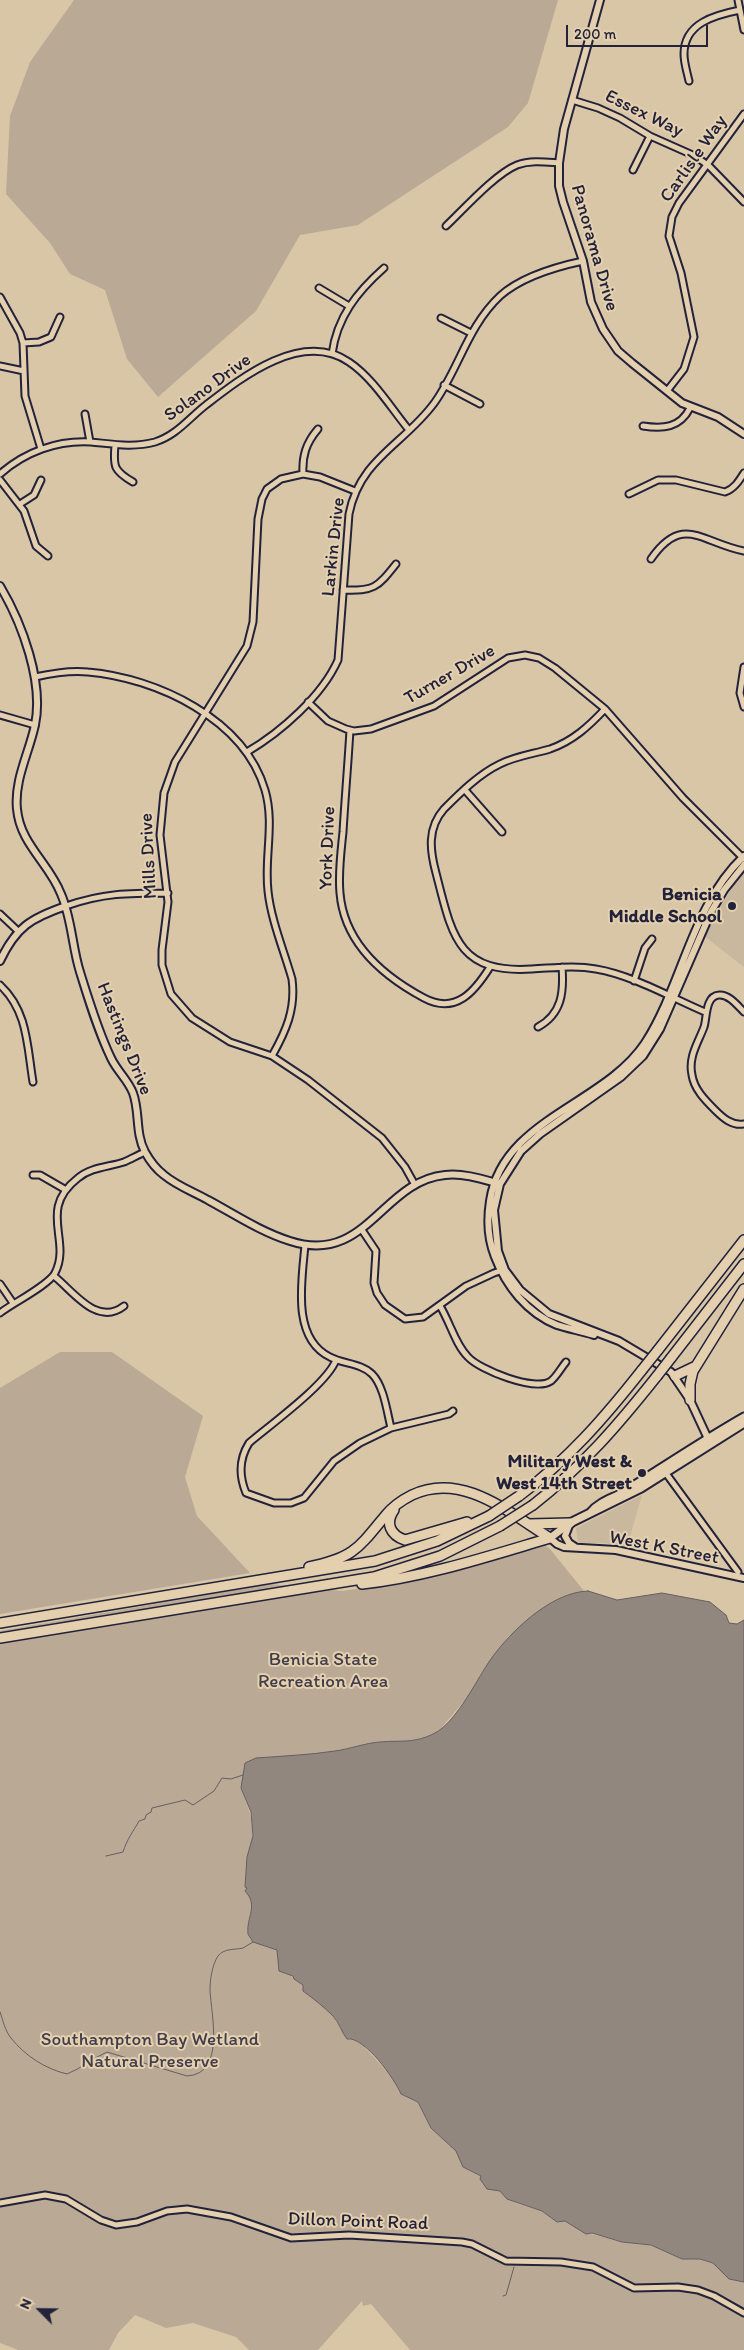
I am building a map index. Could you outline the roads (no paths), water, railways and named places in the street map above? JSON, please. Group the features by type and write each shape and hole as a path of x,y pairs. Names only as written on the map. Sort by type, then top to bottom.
{"highway":[{"path":"0,1623 345,1568 399,1555 442,1539 489,1516 557,1467 580,1444 642,1370 744,1240"},
{"path":"0,1638 374,1577 408,1568 454,1550 500,1526 533,1505 564,1481 591,1456 657,1376 744,1264"},
{"path":"690,1400 691,1377 696,1365 744,1289"},
{"path":"675,1376 696,1365"},
{"path":"241,1584 253,1578 319,1565 349,1554 362,1545 385,1515 397,1504 419,1492 452,1487 468,1490 486,1498 550,1538"},
{"path":"397,1504 390,1516 390,1528 393,1534 405,1540 489,1516"},
{"path":"528,1524 570,1523"},
{"path":"317,1587 346,1586 395,1580 550,1538"}],"main road":[{"path":"550,1538 570,1523 591,1512 596,1505 625,1492 664,1470 744,1417"},
{"path":"709,1441 744,1423"}],"street":[{"name":"Panorama Drive","path":"600,0 572,100 559,163 559,186 583,261 592,302 602,329 618,351 690,408 718,417 744,434"},
{"path":"738,0 744,30"},
{"path":"689,81 684,54 691,31 708,18 740,10"},
{"name":"Essex Way","path":"572,100 598,108 620,118 650,136 684,150 707,164 744,202"},
{"name":"Carlisle Way","path":"667,391 684,369 694,337 681,273 671,242 670,227 679,203 707,164 742,121 744,114"},
{"path":"633,170 650,136"},
{"path":"446,226 501,176 516,166 537,161 559,163"},
{"name":"Larkin Drive","path":"247,752 282,728 308,702 329,677 338,660 348,514 355,491 374,462 409,430 436,401 471,333 487,311 510,288 543,273 583,261"},
{"path":"332,354 337,332 348,306 357,294 384,268"},
{"path":"319,288 348,306"},
{"path":"0,297 20,333 23,343 27,409 42,449"},
{"path":"23,343 39,342 51,337 60,317"},
{"path":"441,318 471,333"},
{"name":"Solano Drive","path":"0,474 18,460 58,444 90,442 115,445 146,444 168,436 183,427 203,407 234,384 275,359 289,355 318,352 332,354 350,363 409,430"},
{"path":"0,366 24,371"},
{"path":"444,385 480,404"},
{"path":"643,426 664,428 672,425 686,416 690,408"},
{"path":"86,414 90,442"},
{"path":"303,474 302,460 306,447 310,438 318,429"},
{"path":"115,445 114,463 116,470 132,482"},
{"path":"629,494 658,480 676,480 725,492 730,490 739,481 744,473"},
{"name":"Mills Drive","path":"355,491 320,477 303,474 281,479 267,489 262,499 258,519 253,622 249,638 235,668 175,762 164,793 160,835 168,894 162,964 171,994 192,1018 217,1036 272,1056 308,1080 373,1130 405,1167 415,1185"},
{"path":"0,480 20,504 36,546 48,556"},
{"path":"20,504 34,495 41,480"},
{"path":"651,559 661,545 670,538 690,532 744,551"},
{"path":"344,590 361,591 375,588 396,564"},
{"name":"Hastings Drive","path":"0,586 10,604 36,677 38,697 35,726 16,798 18,820 27,841 56,884 66,906 80,971 110,1056 134,1096 137,1131 145,1152 153,1165 172,1181 281,1238 306,1245 322,1246 338,1243 362,1230 415,1185 444,1175 466,1175 497,1183"},
{"name":"Turner Drive","path":"308,702 328,721 350,730 361,731 434,706 501,661 519,656 531,656 547,662 605,709 682,798 744,860"},
{"path":"744,667 740,693 744,707"},
{"path":"36,677 66,672 105,674 174,696 205,714 233,735 247,752 261,779 269,810 270,834 267,877 269,900 294,990 292,1012 272,1056"},
{"path":"605,709 590,725 573,738 552,748 503,762 490,769 465,790 437,819 432,832 431,854 454,934 461,946 473,958 490,967 505,970 562,967 598,969 705,1012"},
{"path":"0,716 35,726"},
{"name":"York Drive","path":"350,730 340,894 347,922 355,938 365,954 387,974 416,994 435,1002 451,1002 467,997 475,990 490,967"},
{"path":"465,790 502,832"},
{"path":"709,1441 690,1400 675,1376 619,1341 557,1325 546,1319 515,1294 493,1253 488,1223 497,1183 507,1159 526,1138 632,1060 651,1033 711,912 744,860"},
{"path":"0,961 18,931 35,917 89,898 113,894 168,894"},
{"path":"0,914 18,931"},
{"path":"634,982 645,948 652,939"},
{"path":"538,1027 550,1018 561,1001 562,967"},
{"path":"0,985 15,1002 22,1018 33,1082"},
{"path":"744,1012 730,999 720,995 714,997 705,1012 704,1027 691,1062 693,1080 703,1097 721,1116 730,1122 744,1124"},
{"path":"0,1313 54,1276 59,1252 56,1216 58,1205 66,1190 80,1176 89,1171 126,1161 145,1152"},
{"path":"33,1175 40,1175 66,1190"},
{"path":"362,1230 376,1251 375,1288 385,1305 400,1317 410,1320 423,1318 466,1286 502,1271"},
{"path":"306,1245 301,1298 305,1325 311,1342 320,1352 336,1360 365,1369 373,1374 384,1401 391,1428"},
{"path":"54,1276 89,1307 107,1313 124,1306"},
{"path":"0,1284 13,1303"},
{"path":"440,1306 463,1352 483,1368 528,1384 543,1384 550,1381 566,1362"},
{"path":"336,1360 326,1375 309,1392 249,1444 243,1454 240,1465 246,1493 274,1503 291,1503 304,1498 334,1461 360,1443 391,1428 453,1412"},
{"path":"664,1470 736,1574 744,1568"},
{"path":"570,1523 565,1536 568,1543 578,1548"},
{"name":"West K Street","path":"550,1538 559,1545 616,1550 736,1574 744,1578"},
{"name":"Dillon Point Road","path":"0,2203 45,2194 66,2199 101,2220 116,2225 137,2222 166,2212 187,2209 231,2217 291,2238 349,2235 462,2242 472,2244 506,2261 561,2262 593,2267 638,2288 698,2290 714,2296 744,2314"}],"waterway":[{"path":"106,1856 123,1852 128,1839 139,1821 145,1819 152,1808 185,1800 193,1805 214,1791 222,1778 231,1779 243,1775"},
{"path":"0,2012 7,2032 17,2045 36,2061 59,2072 67,2074 107,2052 187,2076 199,2073 207,2065 212,2054 214,2041 210,1990 214,1964 220,1953 243,1948 253,1942"},
{"path":"503,2296 506,2295 514,2267"}],"place":[{"name":"Benicia Middle School","path":"732,906"},
{"name":"Military West & West 14th Street","path":"642,1473"}],"park label":[{"name":"Benicia State Recreation Area","path":"323,1671"},
{"name":"Southampton Bay Wetland Natural Preserve","path":"150,2051"}]}
